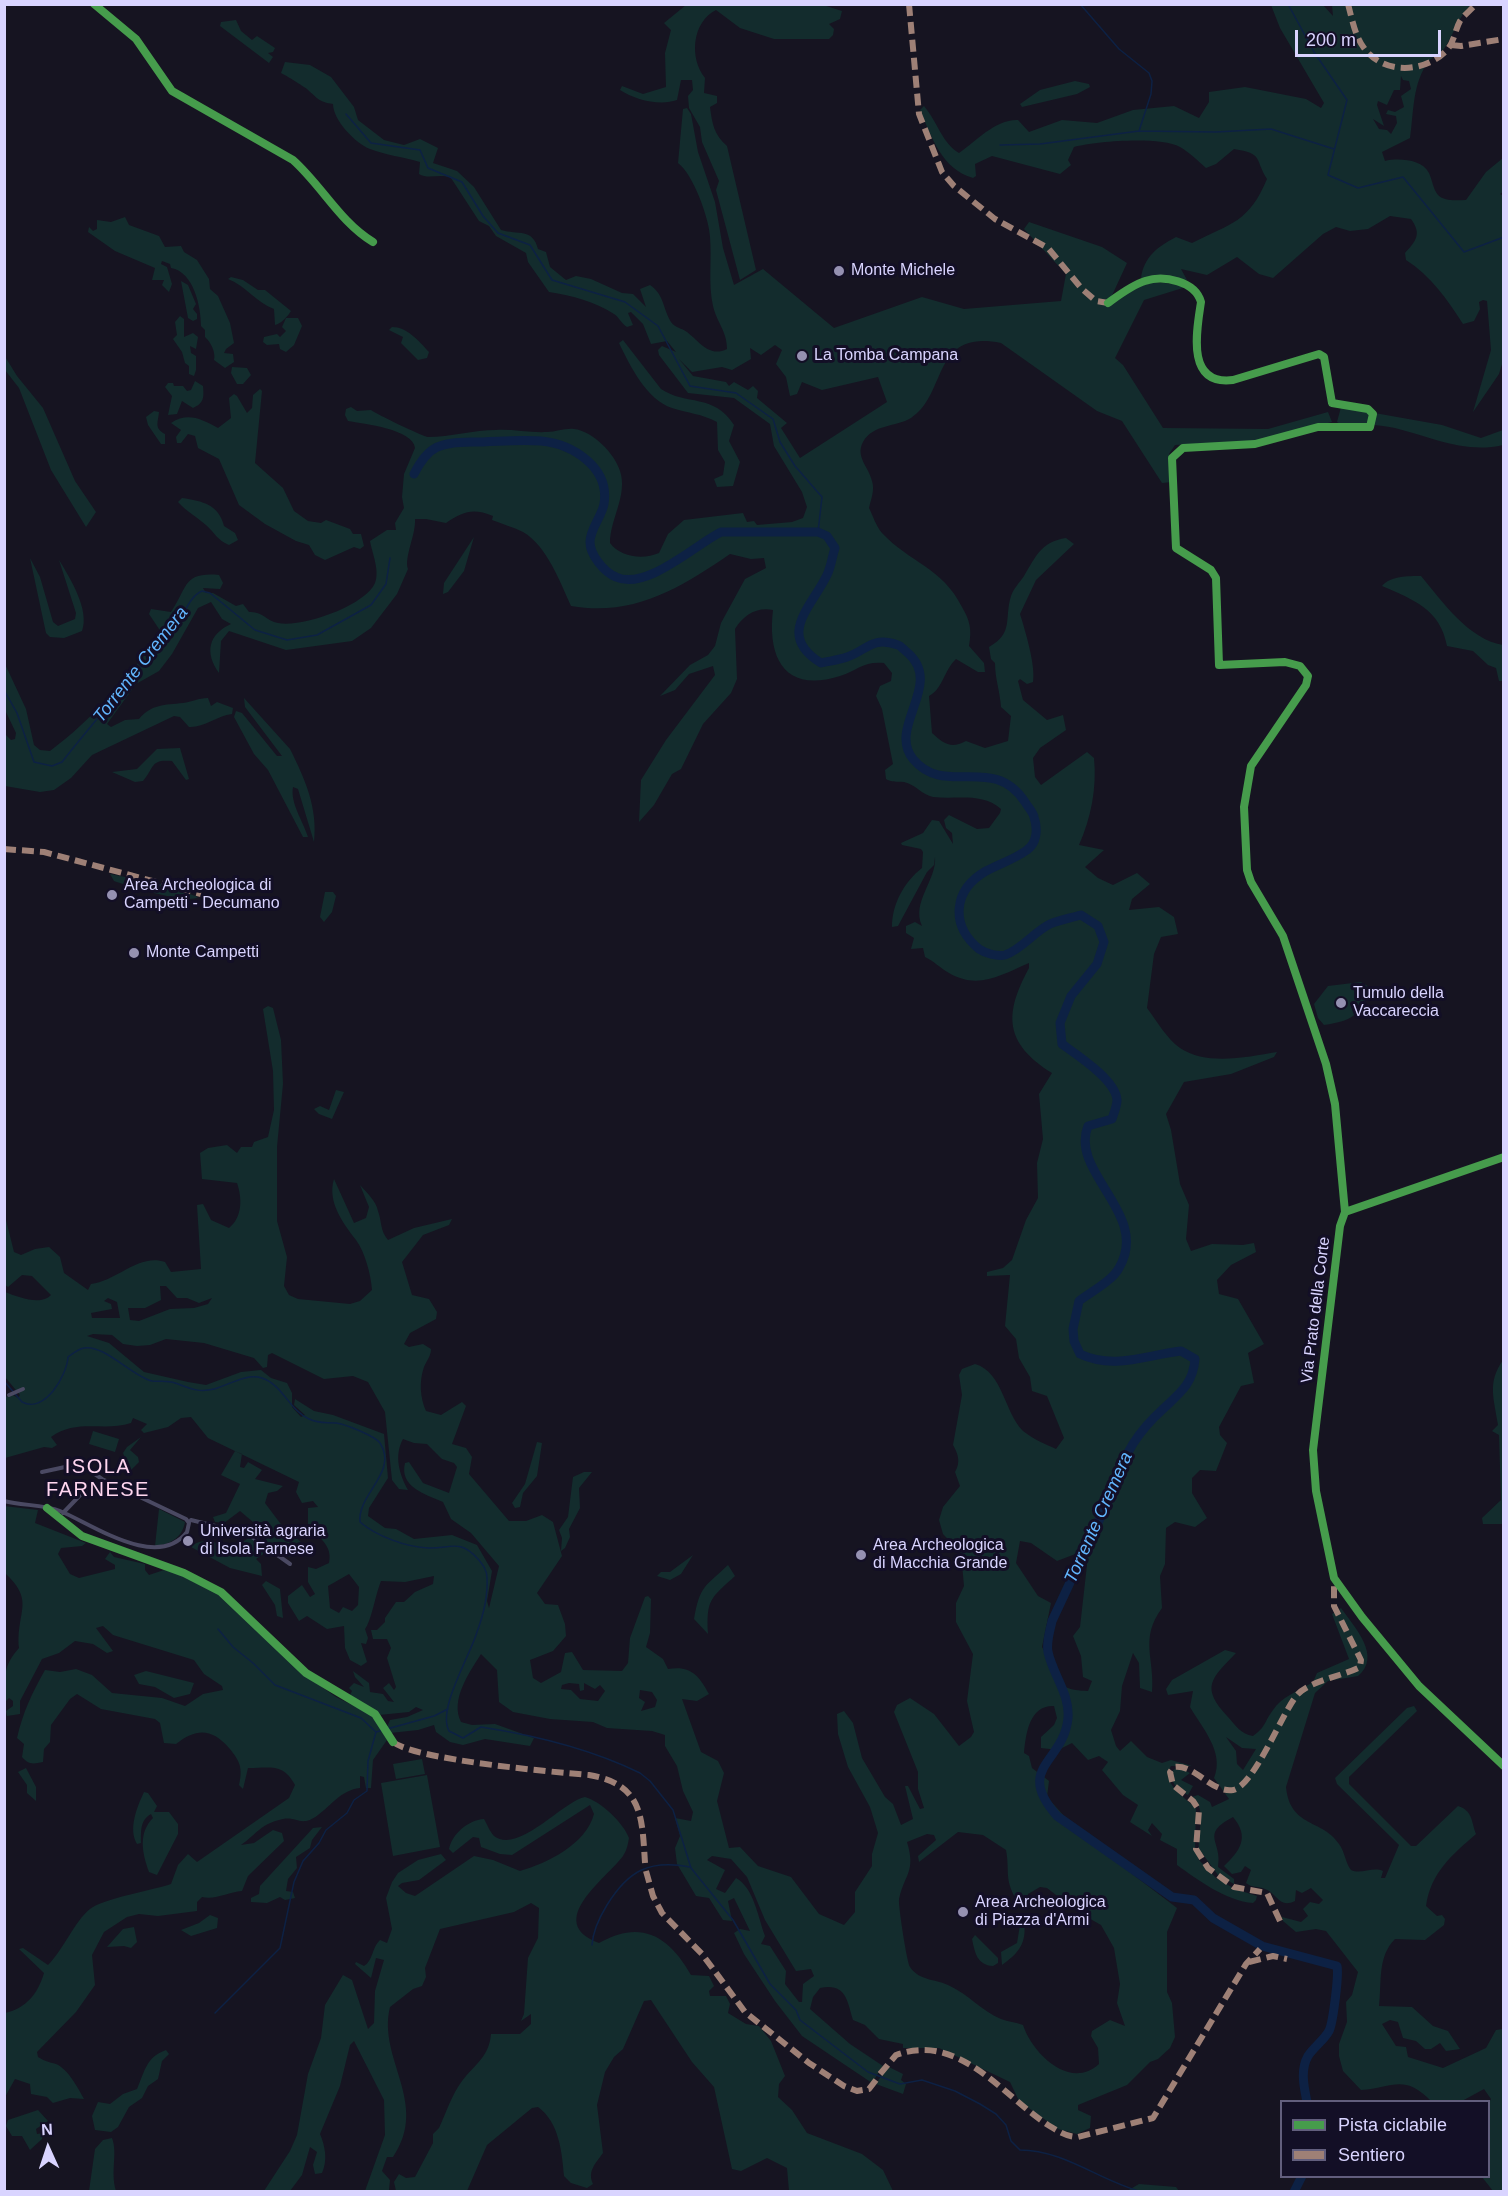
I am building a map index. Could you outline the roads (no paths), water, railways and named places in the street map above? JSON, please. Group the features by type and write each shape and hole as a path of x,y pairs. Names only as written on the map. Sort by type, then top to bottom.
{"street":[{"path":"94,4 136,39 172,91 293,160 309,175 345,220 373,243"},
{"name":"Via Prato della Corte","path":"1108,303 1146,281 1174,281 1190,286 1201,302 1196,354 1201,366 1209,374 1224,380 1233,380 1319,354 1324,357 1332,402 1368,409 1373,414 1370,427 1318,427 1255,444 1183,448 1172,458 1176,548 1216,575 1219,665 1285,662 1300,666 1308,676 1306,685 1251,766 1244,807 1247,870 1251,882 1283,936 1326,1064 1335,1104 1345,1212 1341,1223 1313,1450 1316,1491 1334,1578 1362,1617 1419,1686 1503,1766"},
{"path":"1345,1212 1503,1157"},
{"path":"10,1395 21,1390"},
{"path":"4,1501 47,1508 63,1513 94,1530 157,1548 176,1543 187,1532 189,1523 186,1520 102,1479 89,1470 65,1467 42,1472"},
{"path":"63,1513 86,1489"},
{"path":"47,1508 82,1536 183,1573 221,1592 306,1673 372,1712 393,1742"},
{"path":"191,1520 248,1534 290,1564"}],"waterway":[{"path":"1080,4 1119,49 1149,73 1152,81 1151,94 1139,131"},
{"path":"1288,4 1314,52 1347,100 1328,175 1358,188 1403,177 1464,252 1504,237"},
{"path":"346,114 371,143 420,150 428,168 462,182 483,216 498,233 530,245 552,280 625,302 658,326 690,386 736,393 773,419 780,442 795,466 822,497 818,532"},
{"path":"1000,145 1040,144 1139,131 1216,132 1271,129 1334,149"},
{"name":"Torrente Cremera","path":"414,474 425,456 431,451 452,443 541,441 576,452 595,469 604,491 603,509 590,542 592,552 607,571 616,577 628,580 641,578 670,565 721,532 818,532 827,536 835,548 830,569 806,610 799,632 801,642 808,653 821,663 847,657 876,643 900,646 917,665 920,679 919,692 906,733 907,747 913,759 926,770 940,775 999,780 1012,788 1033,815 1036,826 1033,844 1017,856 986,871 967,888 959,908 963,929 970,940 979,949 991,954 1005,955 1017,949 1044,927 1057,921 1081,915 1098,926 1104,942 1097,964 1071,996 1060,1023 1062,1044 1103,1076 1115,1092 1117,1102 1112,1119 1088,1126 1085,1143 1089,1160 1118,1212 1125,1230 1126,1248 1116,1273 1079,1301 1073,1329 1074,1341 1080,1354 1105,1361 1130,1360 1181,1351 1195,1359 1192,1375 1185,1387 1148,1424 1129,1450 1118,1480 1052,1621 1048,1652 1064,1693 1068,1718 1065,1733 1045,1765 1040,1786 1045,1800 1057,1816 1172,1897 1194,1900 1213,1918 1262,1946 1337,1966 1331,2026 1308,2056 1304,2067 1303,2079 1307,2100"},
{"name":"Torrente Cremera","path":"4,690 17,713 34,762 52,766 62,762 177,623 198,593 202,591 210,593 255,630 287,640 317,635 371,605 386,584 390,558"},
{"path":"4,1381 22,1402 39,1403 53,1391 59,1382 68,1357 84,1348 92,1348 144,1378 152,1381 172,1382 194,1389 208,1390 244,1378 262,1378 275,1386 296,1410 309,1419 346,1426 377,1440 384,1454 384,1464 365,1502 360,1522 383,1536 410,1545 428,1548 454,1546 465,1549 478,1559 486,1573 485,1606 447,1710 446,1721 449,1731 463,1738 481,1727 521,1734 583,1750 640,1773 650,1781 673,1810 691,1868 733,1920 770,1984 796,2010 800,2020 868,2072 900,2084 922,2080 955,2091 980,2104 996,2114 1006,2125 1011,2141 1020,2150 1036,2151 1067,2160 1111,2181 1142,2192"},
{"path":"218,1629 233,1647 275,1685 361,1718 376,1732 434,1716 448,1709"},
{"path":"215,2013 280,1948 294,1882 303,1861 319,1843 326,1830 347,1813 354,1800 367,1791 368,1761 376,1732"},
{"path":"592,1945 595,1929 604,1910 615,1893 632,1876 641,1870 663,1865 690,1867"},
{"name":"Torrente Cremera","path":"1294,2192 1301,2178"}],"place":[{"name":"Monte Michele","path":"839,271"},
{"name":"La Tomba Campana","path":"802,356"},
{"name":"Area Archeologica di Campetti - Decumano","path":"112,895"},
{"name":"Monte Campetti","path":"134,953"},
{"name":"Tumulo della Vaccareccia","path":"1341,1003"},
{"name":"Università agraria di Isola Farnese","path":"188,1541"},
{"name":"Area Archeologica di Macchia Grande","path":"861,1555"},
{"name":"Area Archeologica di Piazza d'Armi","path":"963,1912"}],"district":[{"name":"ISOLA FARNESE","path":"98,1478"}]}
